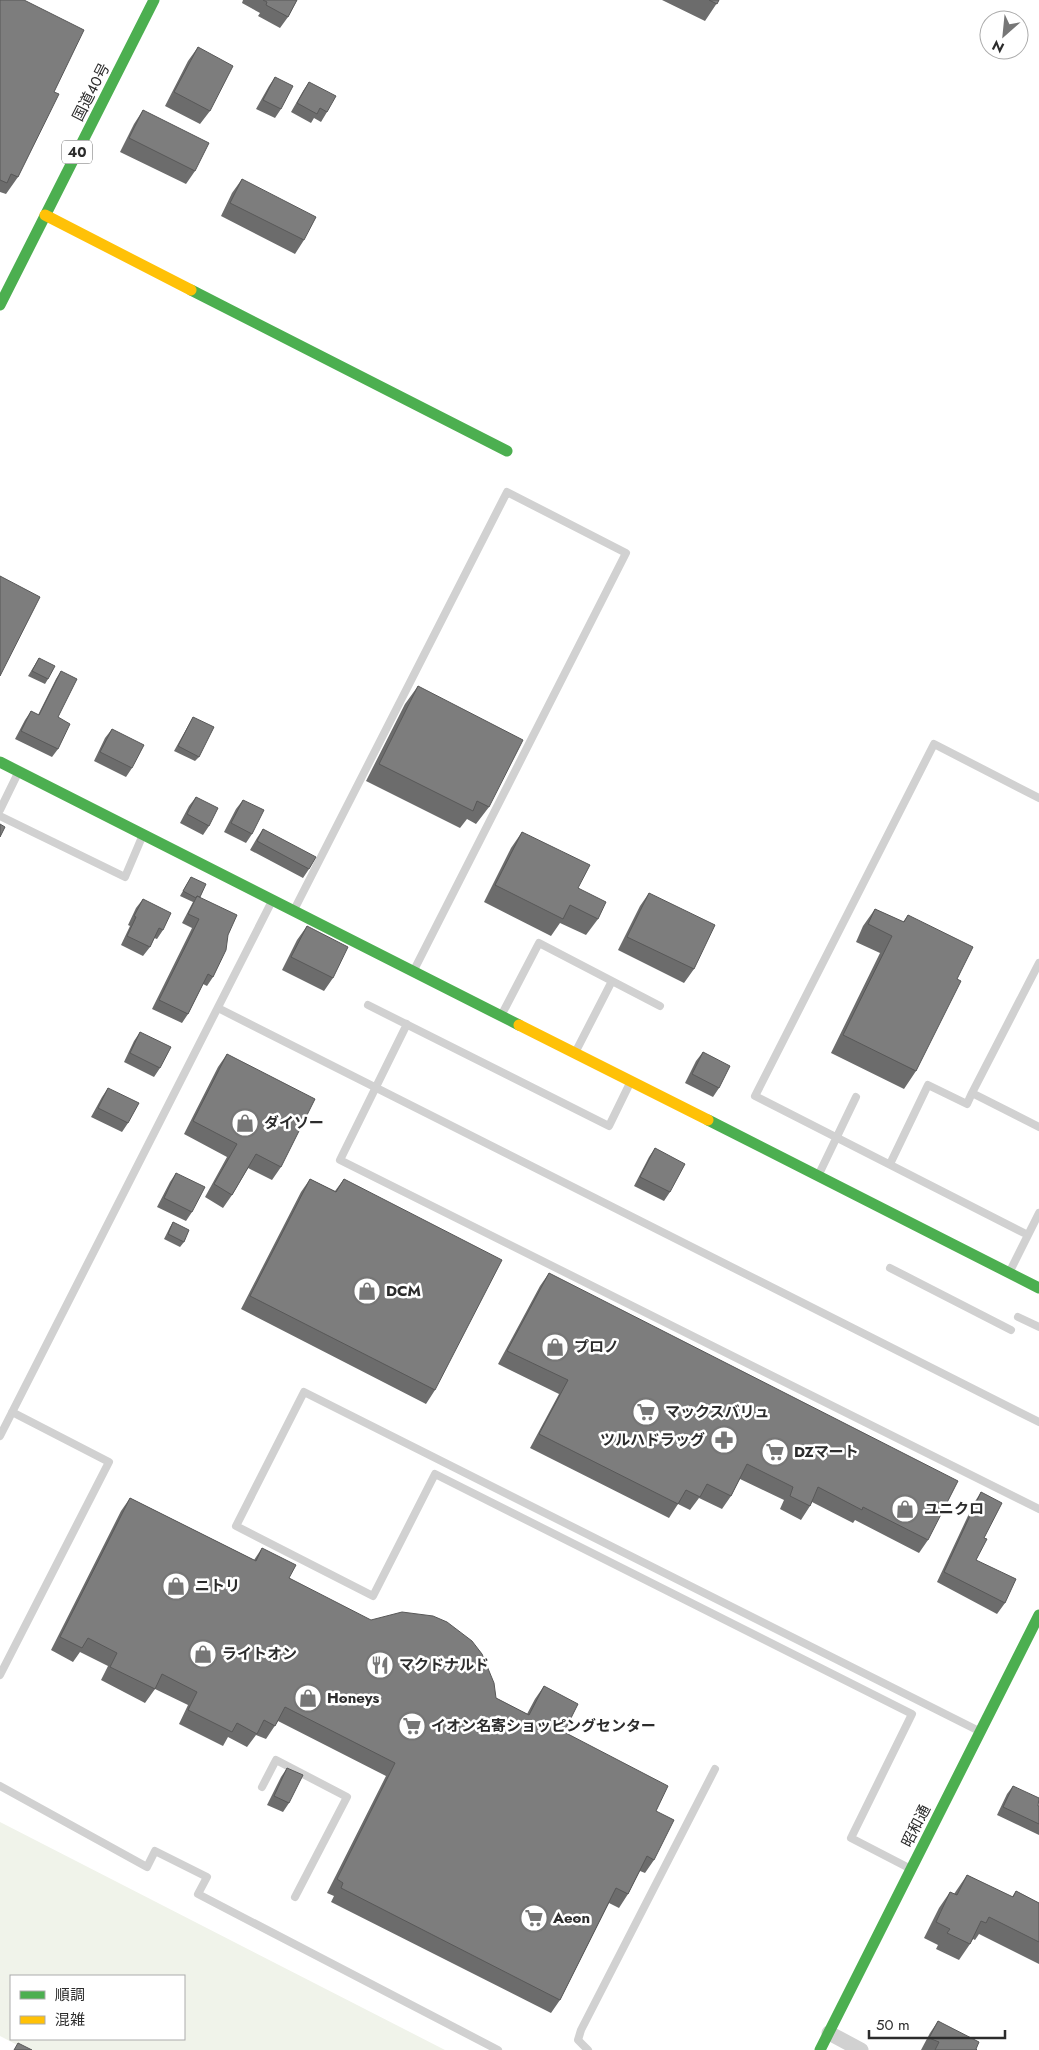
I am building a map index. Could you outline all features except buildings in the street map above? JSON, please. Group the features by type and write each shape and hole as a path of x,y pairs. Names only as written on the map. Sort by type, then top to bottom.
{"main road":[{"name":"国道40号","path":"0,305 154,0"},
{"path":"45,215 507,452"},
{"path":"0,762 1039,1288"},
{"name":"昭和通","path":"820,2050 980,1732 1030,1641 1039,1616"}],"street":[{"path":"829,2033 861,2050"}],"lane":[{"path":"293,911 507,492 515,496 626,553 413,972"},
{"path":"1028,1235 755,1096 934,744 1039,798"},
{"path":"0,810 19,772"},
{"path":"0,816 124,877 143,835"},
{"path":"0,1436 272,901"},
{"path":"501,1016 539,942 660,1006"},
{"path":"890,1164 928,1085 967,1104 1039,963"},
{"path":"575,1053 612,981"},
{"path":"368,1004 609,1126 631,1081"},
{"path":"218,1008 1039,1422"},
{"path":"407,1024 340,1160 1039,1509"},
{"path":"972,1094 1039,1127"},
{"path":"818,1176 856,1097"},
{"path":"1009,1272 1039,1213"},
{"path":"890,1268 1011,1330"},
{"path":"1018,1316 1039,1327"},
{"path":"911,1868 851,1838 912,1714 436,1474 373,1596 236,1526 304,1392 980,1732"},
{"path":"0,1675 108,1462 12,1412"},
{"path":"262,1787 276,1760 347,1797 295,1897"},
{"path":"588,2050 578,2040 581,2030 714,1769"},
{"path":"0,1786 147,1867 155,1851 207,1877 198,1894 498,2050"}],"shaded area":[{"path":"0,1822 445,2050 27,2050 0,2036"}],"traffic: fast":[{"path":"0,305 154,0"},
{"path":"191,290 507,451"},
{"path":"0,762 519,1025"},
{"path":"708,1120 1039,1288"},
{"path":"820,2050 1039,1615"}],"traffic: slow":[{"path":"45,215 191,290"},
{"path":"519,1025 708,1120"}],"place":[{"name":"ダイソー","path":"245,1123"},
{"name":"DCM","path":"367,1291"},
{"name":"プロノ","path":"555,1347"},
{"name":"マックスバリュ","path":"646,1412"},
{"name":"ツルハドラッグ","path":"724,1440"},
{"name":"DZマート","path":"775,1452"},
{"name":"ユニクロ","path":"905,1509"},
{"name":"ニトリ","path":"176,1586"},
{"name":"ライトオン","path":"203,1654"},
{"name":"マクドナルド","path":"380,1665"},
{"name":"Honeys","path":"308,1698"},
{"name":"イオン名寄ショッピングセンター","path":"412,1726"},
{"name":"Aeon","path":"534,1918"}]}
